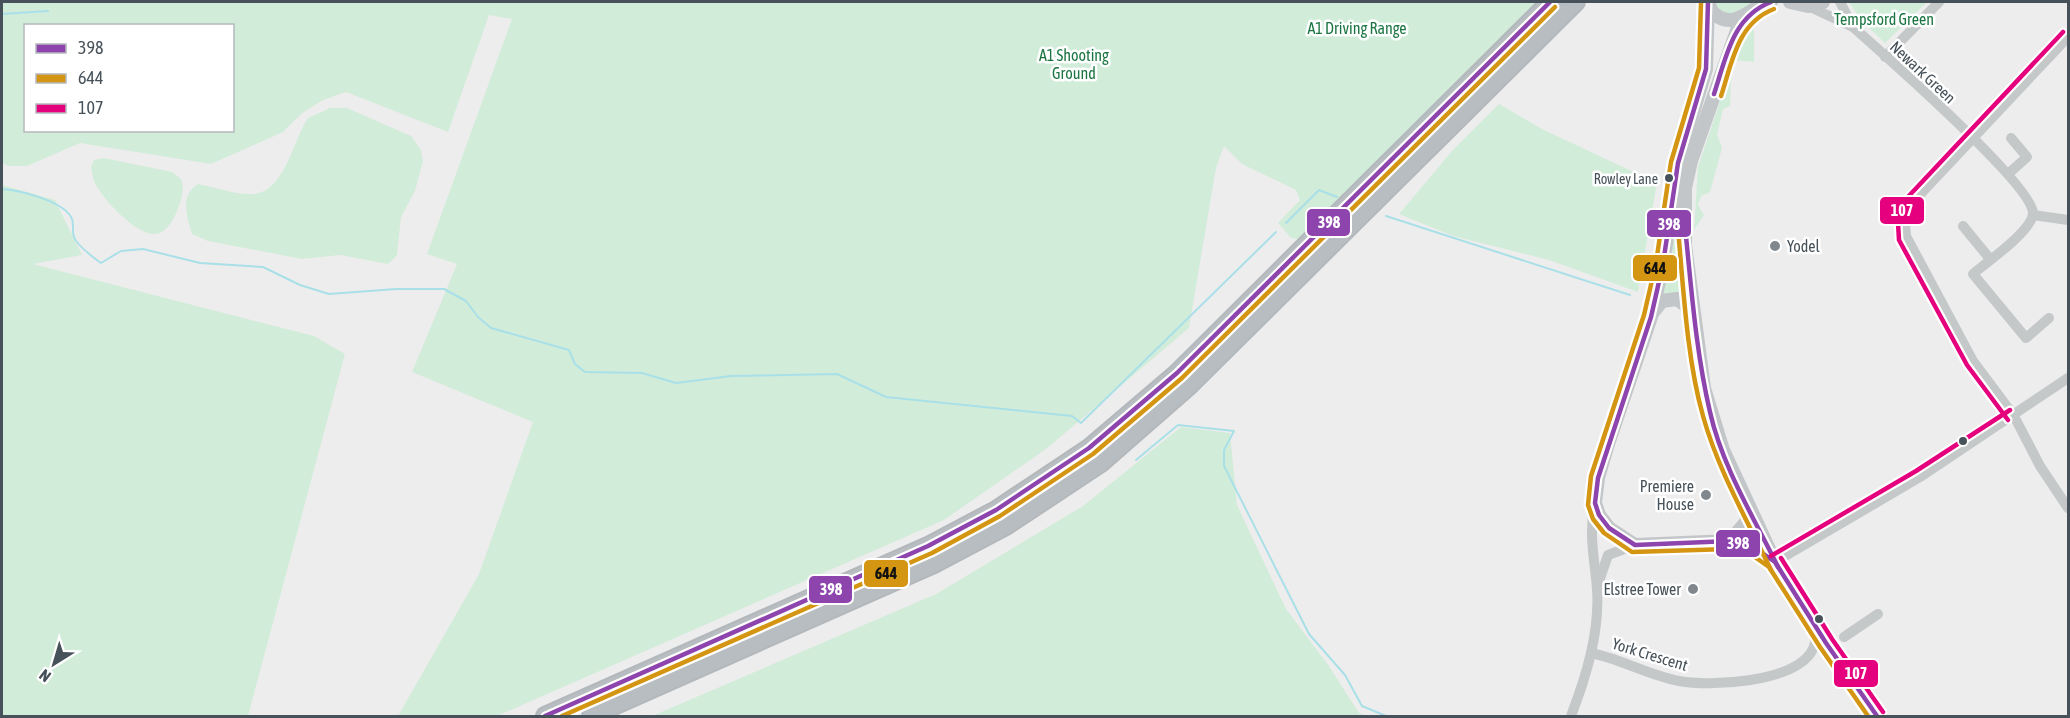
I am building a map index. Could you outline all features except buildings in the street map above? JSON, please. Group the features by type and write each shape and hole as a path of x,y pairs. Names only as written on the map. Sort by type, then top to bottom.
{"highway":[{"path":"545,717 928,546 996,510 1089,448 1177,373 1550,2"},
{"path":"591,717 936,562 1006,526 1101,463 1190,386 1576,2"}],"main road":[{"path":"1708,2 1718,18 1728,21 1741,19"},
{"path":"1708,2 1706,69 1678,163 1663,264 1651,317 1606,447 1598,478 1595,503 1599,515 1609,528 1635,545 1730,541 1755,548 1775,562"},
{"path":"1771,2 1755,7 1741,19 1691,161 1685,188 1683,228 1694,318 1710,414 1719,442 1743,495 1775,562 1818,631 1877,717"},
{"path":"1790,2 1808,6 1823,2"},
{"path":"1651,317 1657,305 1669,298 1684,304 1694,318"},
{"path":"1730,541 1747,521 1743,495"}],"street":[{"name":"Newark Green","path":"1840,2 1853,27"},
{"path":"1885,57 1939,2"},
{"name":"Newark Green","path":"1808,6 1853,27 2008,174 2031,204 2033,215"},
{"path":"2068,37 1911,204 1905,224 1906,236 1943,309 1973,361 2014,416 2040,466 2068,508"},
{"path":"2008,174 2027,157 2012,138"},
{"path":"2049,318 2026,338 1973,274 2028,228 2033,215 2068,220"},
{"path":"1963,226 1990,259"},
{"path":"1775,562 1920,477 2068,378"},
{"path":"1595,503 1592,552 1593,578 1597,587"},
{"path":"1571,717 1591,653 1597,587 1608,555 1635,545"},
{"path":"1844,637 1878,614"},
{"name":"York Crescent","path":"1591,653 1661,676 1693,683 1720,683 1761,678 1795,665 1811,652 1818,631"}],"green space":[{"path":"2,2 1536,2 1302,240 1291,238 1278,223 1300,200 1296,190 1242,164 1224,146 1216,168 1189,328 1046,449 944,520 497,716 398,716 479,574 533,422 412,372 457,264 427,254 512,19 489,15 448,132 346,92 323,100 301,114 283,132 211,164 80,143 27,166 9,166 2,163"},
{"path":"1714,2 1755,2 1731,14 1719,11"},
{"name":"Tempsford Green","path":"1849,2 1927,2 1885,43 1860,19"},
{"path":"1754,18 1754,62 1734,60 1750,23"},
{"path":"1727,80 1731,81 1730,106 1723,109 1717,134 1722,148 1710,192 1701,196 1698,205 1704,215 1694,230 1698,167"},
{"path":"1499,104 1542,129 1657,183 1638,292 1549,260 1453,236 1399,214 1452,151"},
{"path":"330,108 347,108 411,136 421,150 423,161 415,191 401,217 397,255 388,264 340,255 302,259 208,241 192,234 186,200 192,189 198,184 240,193 253,194 264,191 273,185 280,175 308,118"},
{"path":"104,158 172,172 180,178 183,187 180,204 167,228 155,234 147,233 121,216 106,199 93,178 91,167 94,160"},
{"path":"1681,169 1685,274 1665,273"},
{"path":"2,185 55,200 82,255 33,264 314,336 345,354 248,716 2,716"},
{"path":"1686,276 1689,299 1663,294 1666,277"},
{"path":"1181,427 1230,433 1237,505 1286,609 1329,666 1359,713 1366,716 652,716 936,594 1083,506"}],"waterway":[{"path":"2,14 48,11"},
{"path":"2,189 29,194 60,207 72,219 73,235 76,240 101,263 121,251 143,249 200,263 263,267 300,285 329,294 396,289 444,289 466,301 478,317 491,328 569,350 575,364 585,372 642,373 676,383 731,376 837,374 886,397 1072,416 1081,423 1276,232"},
{"path":"1286,223 1319,190 1337,197"},
{"path":"1386,216 1630,295"},
{"path":"1136,460 1178,425 1234,431 1224,450 1224,466 1309,634 1345,675 1362,706 1386,716"}],"transit line":[{"name":"398","path":"545,716 928,546 996,510 1089,448 1177,373 1550,2"},
{"name":"644","path":"1701,2 1699,68 1671,162 1656,263 1644,315 1591,476 1588,505 1593,519 1604,533 1632,552 1729,549 1752,555 1769,567 1868,716"},
{"name":"398","path":"1708,2 1706,69 1678,163 1663,264 1651,317 1598,478 1595,503 1599,515 1609,528 1635,545 1730,541 1755,548 1775,562 1826,643 1877,716"},
{"name":"398","path":"1714,94 1727,53 1739,28 1758,9 1771,2"},
{"name":"644","path":"562,716 932,553 1000,516 1093,454 1182,378 1555,7"},
{"name":"644","path":"1721,96 1733,58 1744,34 1762,15 1774,9"},
{"name":"107","path":"2008,420 1967,365 1899,240 1898,223 1906,199 2063,32"},
{"name":"398","path":"1684,217 1697,339 1715,432 1730,472 1778,567"},
{"name":"644","path":"1677,218 1689,343 1703,416 1725,475 1771,570"},
{"name":"107","path":"1771,556 1916,471 2010,410"},
{"name":"107","path":"1781,558 1832,639 1883,712"}],"place":[{"name":"Rowley Lane","path":"1669,178"},
{"name":"Yodel","path":"1775,246"},
{"name":"Premiere House","path":"1706,495"},
{"name":"Elstree Tower","path":"1693,589"}],"park label":[{"name":"A1 Driving Range","path":"1357,28"},
{"name":"A1 Shooting Ground","path":"1074,64"}]}
